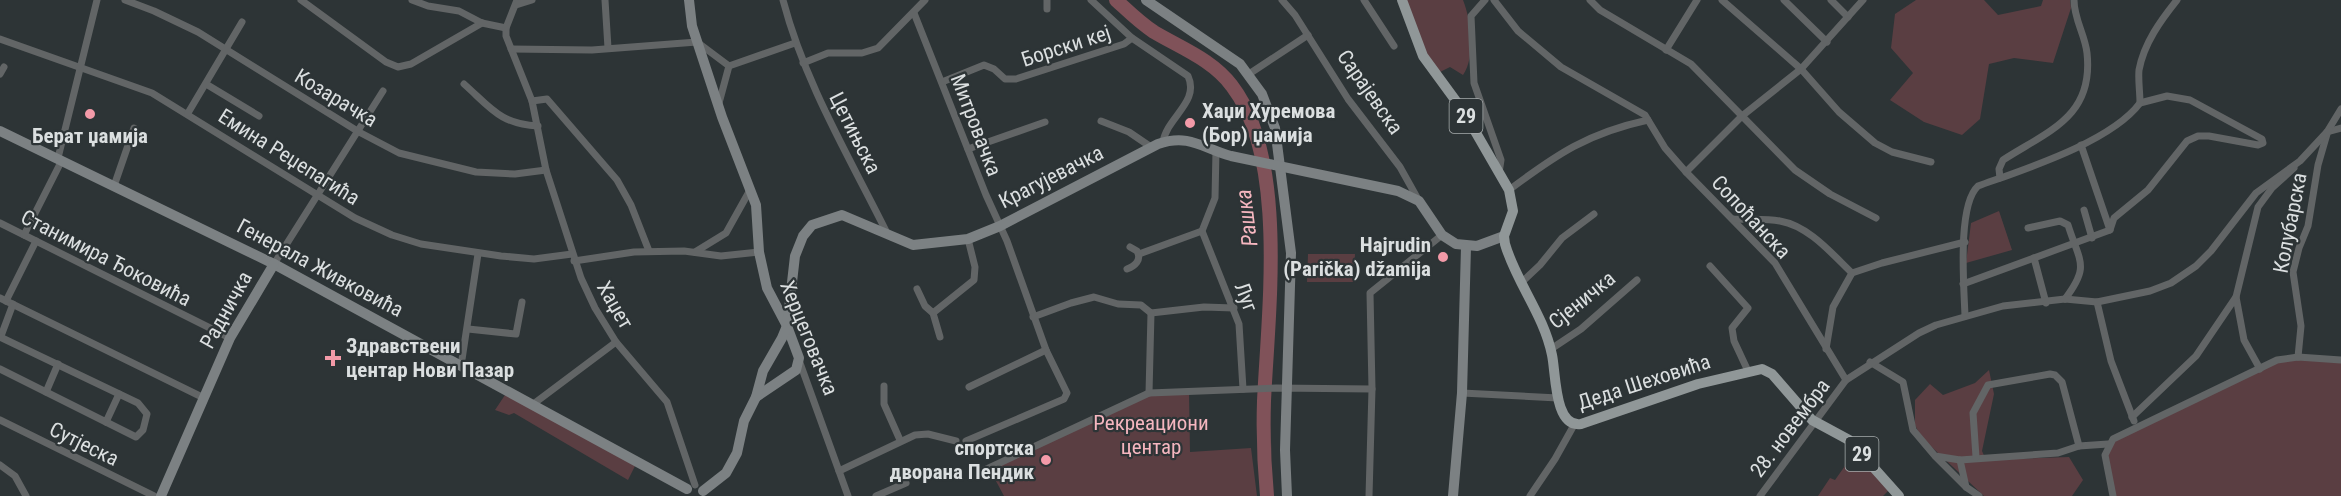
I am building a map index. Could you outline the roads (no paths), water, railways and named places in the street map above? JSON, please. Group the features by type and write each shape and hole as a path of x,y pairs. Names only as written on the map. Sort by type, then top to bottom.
{"main road":[{"name":"29","path":"1402,0 1423,56 1464,112 1509,190 1513,212 1504,236"},
{"name":"Сјеничка","path":"1504,236 1507,251 1551,349 1558,398 1565,417 1574,425"},
{"name":"Деда Шеховића","path":"1574,425 1680,389 1759,369 1772,374 1804,413 1817,422"},
{"name":"29","path":"1817,422 1849,440 1898,496"}],"street":[{"path":"24,235 60,159 97,0"},
{"name":"Козарачка","path":"124,0 183,24 359,132 399,153 457,168 506,174 546,170"},
{"path":"301,0 386,62 398,67 411,64 482,23"},
{"path":"412,0 428,6 459,12 482,23 506,27 516,2 532,0"},
{"path":"605,0 608,48"},
{"name":"Херцеговачка","path":"689,0 690,19 697,42 757,210 759,252 767,288 787,326 848,496"},
{"name":"Цетињска","path":"783,0 802,63 888,236"},
{"path":"802,63 828,53 853,54 874,50 925,0"},
{"path":"1047,0 1047,9"},
{"name":"Борски кеј","path":"1091,0 1132,38 1186,73 1192,86 1191,94 1167,128 1163,142"},
{"path":"1364,0 1394,46"},
{"path":"1485,0 1471,16 1474,78 1501,160 1499,173"},
{"name":"Сопоћанска","path":"1494,0 1518,31 1554,61 1589,84 1635,107 1648,120 1665,148 1686,172 1775,263 1846,380"},
{"path":"1590,0 1600,10 1691,64 1795,170 1830,194 1876,218"},
{"path":"1666,50 1697,0"},
{"path":"1722,0 1801,69 1839,112 1875,143 1892,152 1931,162"},
{"path":"1784,0 1827,42"},
{"path":"1831,0 1848,17"},
{"name":"Сопоћанска","path":"1686,172 1742,116 1801,69 1863,0"},
{"path":"2000,178 1999,169 2003,160 2069,117 2083,97 2087,82 2087,51 2077,24 2074,0"},
{"path":"1965,316 1963,284 1965,242 1971,192 1978,186 2081,145 2132,114 2140,103 2139,72 2145,50 2163,17 2177,0"},
{"path":"1147,1 1223,50 1249,74 1271,115 1291,253 1281,388 1287,496"},
{"name":"Сарајевска","path":"1285,3 1359,114 1400,167 1442,235 1466,247"},
{"name":"Митровачка","path":"914,13 1066,396 966,441"},
{"path":"189,113 242,22"},
{"name":"Хаџет","path":"506,27 511,49 532,101 546,170 573,257 595,308 616,342 667,402 695,491"},
{"path":"1249,74 1308,35"},
{"name":"Борски кеј","path":"942,82 984,65 994,69 1007,80 1124,44 1132,38"},
{"name":"Емина Реџепагића","path":"0,39 141,88 189,113 355,218 421,244 478,254 526,259 650,251"},
{"path":"511,49 608,48 697,42 732,65"},
{"path":"719,108 723,84 732,65 795,43"},
{"path":"0,74 4,66"},
{"path":"206,84 259,116"},
{"path":"464,84 506,121 519,125 538,126"},
{"name":"Радничка","path":"165,494 230,338 383,91"},
{"path":"1963,284 2110,230 2114,218 2148,190 2187,141 2198,136 2209,136 2262,144 2262,139 2190,100 2167,96 2140,103"},
{"path":"532,101 547,99 612,174 632,205 650,251 695,252 721,256 759,252"},
{"path":"2300,161 2327,132 2341,109"},
{"path":"1509,190 1580,141 1618,126 1648,120"},
{"name":"Крагујевачка","path":"1101,121 1129,132 1151,147"},
{"path":"968,149 1045,122"},
{"path":"114,186 134,128"},
{"path":"2327,132 2341,128"},
{"name":"Генерала Живковића","path":"0,131 274,264 695,491"},
{"name":"Колубарска","path":"2298,357 2301,326 2293,272 2308,226 2318,165 2327,132"},
{"name":"Крагујевачка","path":"787,326 794,263 806,231 815,223 842,215 888,236 919,246 968,239 1000,226 1163,142 1196,142 1248,160 1277,165"},
{"path":"2081,145 2110,230"},
{"path":"1139,254 1202,231 1215,198 1216,150"},
{"name":"Колубарска","path":"2132,417 2196,356 2236,297 2258,207 2272,188 2300,161"},
{"name":"28. новембра","path":"1760,496 1846,380 1869,362 1919,333 1965,316 2003,306 2046,303 2065,299 2097,302 2165,286 2196,266 2211,251 2256,193 2300,161"},
{"path":"1277,165 1356,184 1393,190 1419,201"},
{"path":"695,252 726,233 750,190"},
{"path":"2084,210 2092,238"},
{"path":"1522,282 1562,238 1594,214"},
{"path":"1733,219 1779,221 1794,226 1816,240 1852,273"},
{"path":"2028,228 2060,221 2068,225 2081,275 2065,299"},
{"name":"Станимира Ђоковића","path":"0,223 230,338"},
{"name":"Луг","path":"1202,231 1234,308 1242,341 1243,389"},
{"path":"1369,496 1372,389 1370,293 1442,235"},
{"path":"1453,496 1462,393 1466,247 1486,244 1504,236"},
{"path":"933,314 974,280 975,267 968,239"},
{"path":"0,369 133,436 139,435 143,430 148,417 144,407 1,336 7,301 36,241"},
{"path":"1826,350 1833,307 1852,273 1965,242"},
{"path":"1130,247 1139,254"},
{"path":"461,366 478,254"},
{"path":"1127,269 1136,265 1139,254"},
{"path":"2034,258 2046,303"},
{"path":"1710,266 1748,308 1732,328 1734,341 1748,371"},
{"name":"Сјеничка","path":"1551,349 1601,313 1637,280"},
{"path":"917,289 925,306 933,314 940,337"},
{"path":"1033,317 1094,297 1118,304 1141,305 1150,313 1204,307 1234,308"},
{"name":"Колубарска","path":"2236,297 2244,340 2260,369"},
{"path":"7,301 204,398"},
{"path":"468,329 516,334 522,302"},
{"path":"2097,302 2111,361 2136,426"},
{"path":"1149,393 1150,313"},
{"path":"695,491 726,473 734,459 744,421 756,397 763,371 787,326"},
{"path":"532,405 616,342"},
{"path":"969,387 1046,350"},
{"path":"1935,456 1960,460 2058,453 2079,446 2108,444 2136,426 2277,360 2298,357 2341,360"},
{"path":"1869,362 1903,382 1913,430 1935,456 1966,487 1979,496"},
{"path":"756,397 792,373 800,363"},
{"path":"46,392 58,364"},
{"path":"1976,458 1973,413 1988,385 2050,374 2060,378 2062,382 2079,446"},
{"path":"884,387 884,404 900,440"},
{"path":"978,473 1149,393 1281,388 1372,389"},
{"path":"1462,393 1558,398"},
{"path":"106,422 119,394"},
{"name":"Сутјеска","path":"0,420 154,496"},
{"name":"Деда Шеховића","path":"1530,496 1574,425"},
{"path":"839,471 900,440 922,434 956,441"},
{"path":"2108,444 2105,455 2113,496"},
{"path":"1960,460 1966,487"},
{"path":"0,465 15,476 26,496"},
{"path":"876,496 906,483"}],"waterway":[{"name":"Рашка","path":"1116,0 1154,32 1216,69 1232,86 1250,117 1261,154 1268,195 1271,238 1264,413 1267,496"}],"place":[{"name":"Берат џамија","path":"90,114"},
{"name":"Хаџи Хуремова (Бор) џамија","path":"1190,123"},
{"name":"Hajrudin (Parička) džamija","path":"1443,257"},
{"name":"Здравствени центар Нови Пазар","path":"333,358"},
{"name":"спортска дворана Пендик","path":"1046,460"}],"park label":[{"name":"Рекреациони центар","path":"1151,435"}]}
